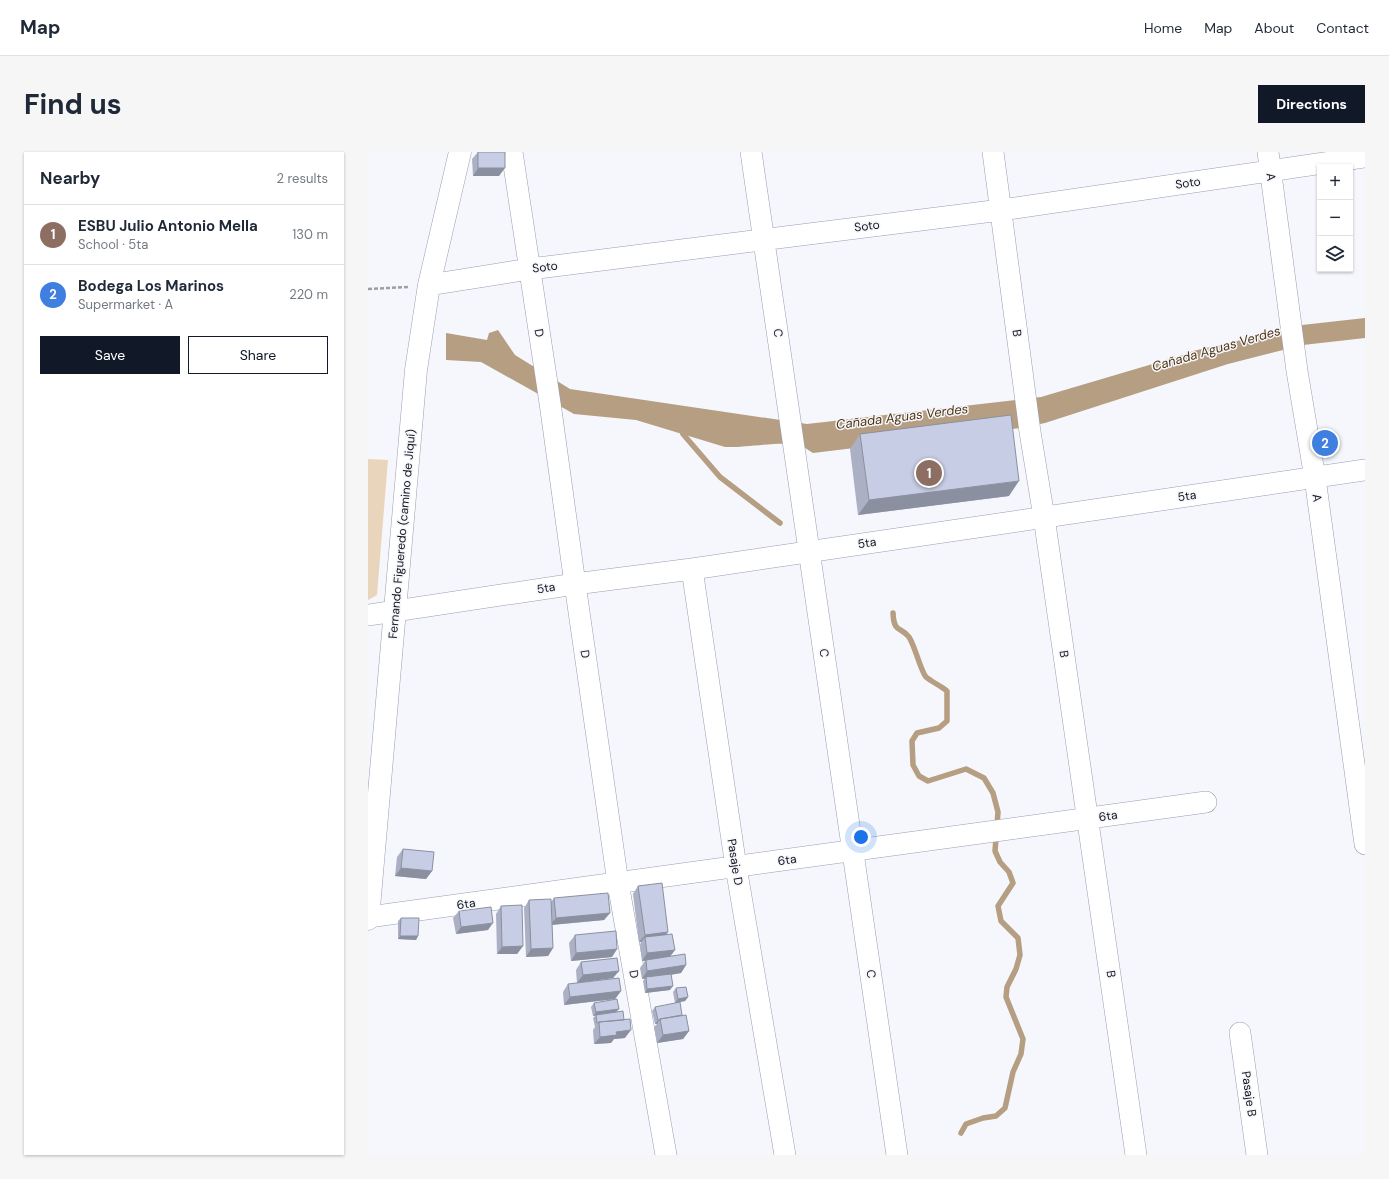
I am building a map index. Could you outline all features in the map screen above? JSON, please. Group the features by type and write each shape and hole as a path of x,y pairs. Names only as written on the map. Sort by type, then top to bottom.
{"street":[{"name":"Fernando Figueredo (camino de Jiquí)","path":"368,918 416,370 429,285 460,152"},
{"name":"D","path":"512,152 550,403 618,883 666,1155"},
{"name":"C","path":"751,152 897,1155"},
{"name":"B","path":"993,152 1030,432 1044,517 1136,1155"},
{"name":"Soto","path":"429,285 530,269 1001,210 1269,162 1365,157"},
{"name":"A","path":"1269,162 1296,371 1315,478 1360,771 1365,844"},
{"name":"5ta","path":"368,615 1365,470"},
{"name":"Pasaje D","path":"692,569 736,867 785,1155"},
{"name":"6ta","path":"368,918 1206,802"},
{"name":"Pasaje B","path":"1240,1033 1257,1155"}],"path":[{"path":"368,289 429,285"}],"shaded area":[{"path":"368,459 388,460 377,595 368,600"}],"water":[{"name":"Cañada Aguas Verdes","path":"1365,318 1365,338 1303,345 1228,364 1045,423 1021,428 813,453 802,446 795,444 725,447 636,420 574,414 481,362 446,360 446,333 487,340 489,333 498,330 515,355 570,389 807,424 1041,397 1193,351 1302,325"}],"building":[{"path":"478,152 505,152 505,168 478,168"},
{"path":"1011,415 1019,481 869,500 860,434"},
{"path":"403,849 434,852 432,871 401,868"},
{"path":"662,883 668,932 645,935 638,886"},
{"path":"608,893 610,913 556,918 554,898"},
{"path":"551,899 553,948 531,949 529,900"},
{"path":"522,905 523,946 502,947 501,906"},
{"path":"491,907 493,923 461,927 459,911"},
{"path":"401,918 419,918 418,936 400,936"},
{"path":"616,931 617,949 576,953 575,935"},
{"path":"672,934 675,950 647,953 645,937"},
{"path":"685,954 686,965 647,971 646,960"},
{"path":"617,958 619,971 583,975 581,962"},
{"path":"671,974 673,986 647,989 646,977"},
{"path":"619,978 621,991 570,997 568,984"},
{"path":"686,987 688,997 678,999 676,988"},
{"path":"617,999 619,1009 596,1012 594,1003"},
{"path":"680,1002 682,1015 658,1020 655,1007"},
{"path":"623,1011 624,1020 597,1023 596,1015"},
{"path":"686,1015 689,1031 663,1035 660,1019"},
{"path":"630,1019 631,1030 616,1032 617,1035 600,1037 599,1022"}],"waterway":[{"path":"683,434 720,477 780,523"},
{"path":"893,613 896,627 909,637 926,677 947,691 947,721 939,728 917,733 912,741 913,765 919,776 928,781 966,769 984,778 993,793 998,812 995,851 1000,862 1009,872 1013,883 998,906 1001,921 1018,938 1020,955 1016,969 1007,987 1006,997 1023,1039 1021,1054 1013,1072 1005,1108 996,1116 983,1118 966,1124 961,1133"}],"place":[{"name":"Bodega Los Marinos","path":"1325,443"},
{"name":"ESBU Julio Antonio Mella","path":"929,473"}]}
